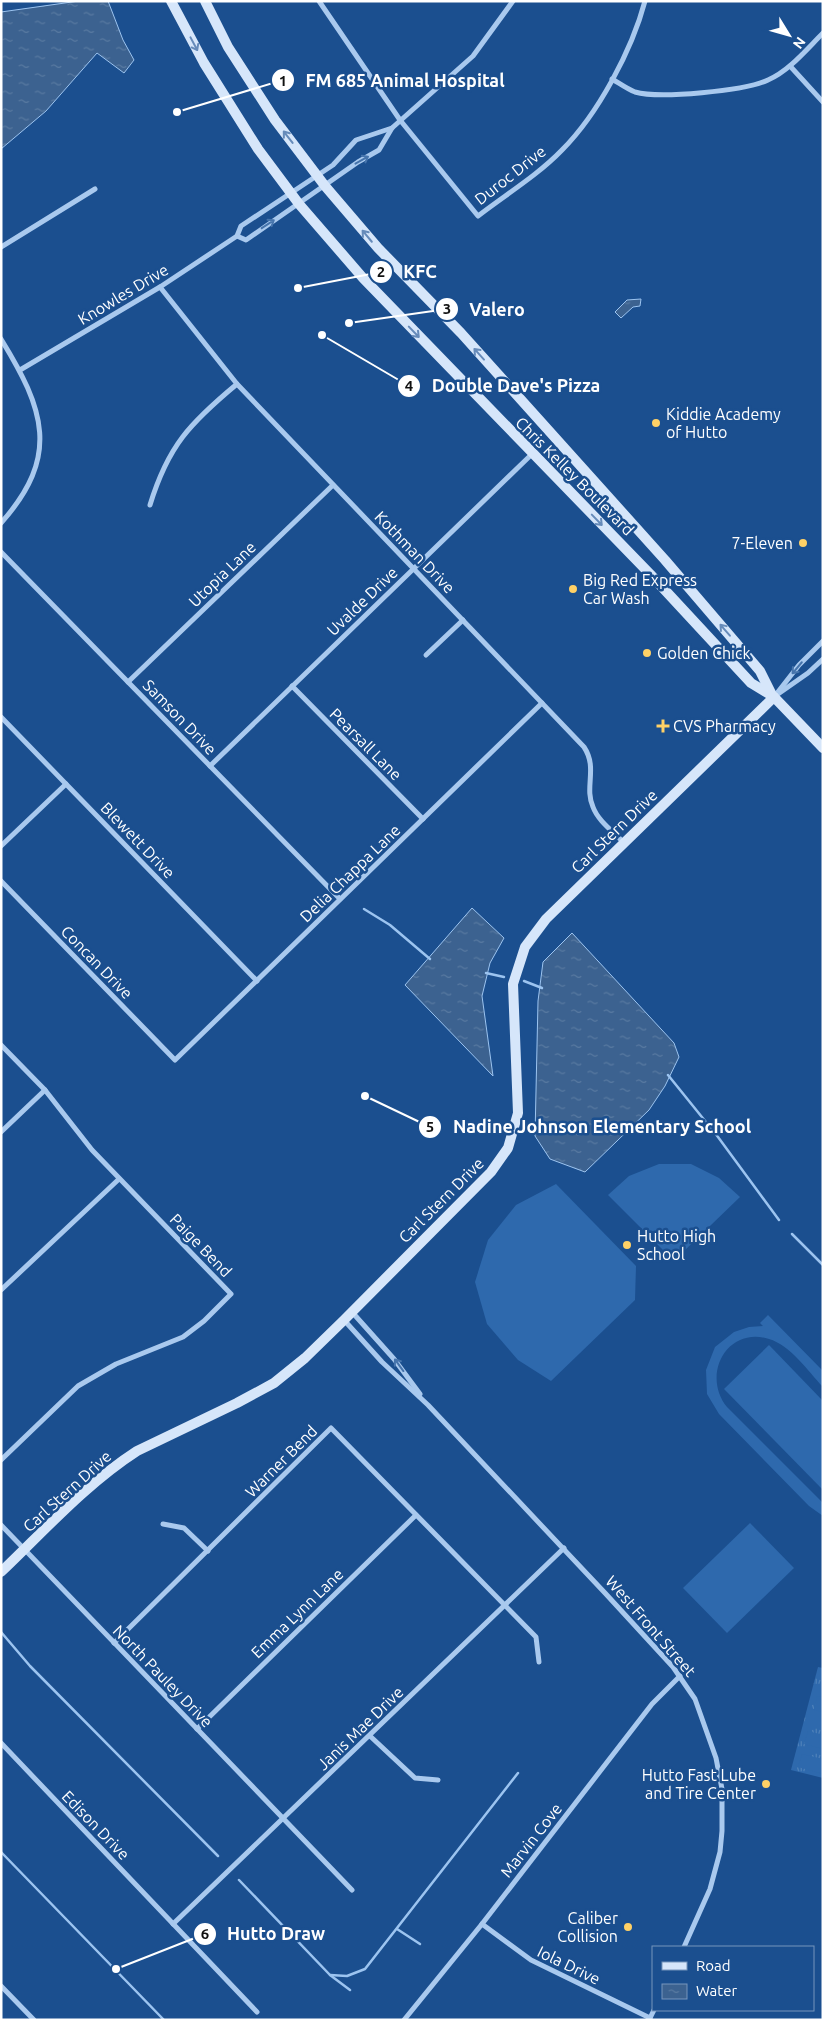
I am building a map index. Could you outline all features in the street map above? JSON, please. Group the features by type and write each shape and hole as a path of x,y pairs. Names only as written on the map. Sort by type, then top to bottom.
{"main road":[{"name":"Chris Kelley Boulevard","path":"171,1 204,63 232,108 299,204 363,278 650,574 751,683 774,697 823,748"},
{"name":"Chris Kelley Boulevard","path":"205,1 233,55 275,120 325,186 378,248 461,333 664,560 760,671 774,697"},
{"name":"Carl Stern Drive","path":"1,1572 75,1500 120,1462 137,1451 274,1383 344,1320 491,1172 504,1156 513,1137 518,1113 513,984 524,947 546,919 774,697"}],"street":[{"name":"Duroc Drive","path":"319,1 400,120 478,216 560,152 595,110 612,79 641,17 646,1"},
{"name":"Knowles Drive","path":"237,236 246,240 358,162 379,150 392,128 473,56 513,1"},
{"path":"612,79 634,91 673,95 742,86 768,80 790,66 823,34"},
{"path":"790,66 823,102"},
{"name":"Knowles Drive","path":"20,370 160,287 237,236 241,226 333,165 356,140 392,128"},
{"path":"1,247 95,189"},
{"name":"Kothman Drive","path":"160,287 237,384 589,754 592,764 592,805 599,817 624,843"},
{"path":"1,339 20,370 38,414 40,457 32,480 19,501 1,523"},
{"path":"150,505 159,477 178,441 216,402 237,384"},
{"name":"Uvalde Drive","path":"210,766 532,454"},
{"name":"Utopia Lane","path":"128,682 333,485"},
{"name":"Samson Drive","path":"1,552 340,900"},
{"path":"426,655 463,620"},
{"name":"Carl Stern Drive","path":"774,697 799,664 823,641"},
{"name":"Carl Stern Drive","path":"774,697 808,674 823,659"},
{"name":"Pearsall Lane","path":"292,686 423,819"},
{"name":"Delia Chappa Lane","path":"175,1060 542,703"},
{"name":"Blewett Drive","path":"1,717 256,981"},
{"path":"1,846 66,784"},
{"name":"Concan Drive","path":"1,880 175,1060"},
{"name":"Paige Bend","path":"1,1045 45,1090 92,1150 231,1294 204,1321 183,1337 116,1364 78,1386 1,1460"},
{"path":"1,1132 45,1090"},
{"path":"1,1290 119,1179"},
{"name":"West Front Street","path":"352,1312 394,1359 428,1404"},
{"name":"West Front Street","path":"344,1320 382,1362 428,1404 564,1548 680,1676 695,1699 712,1745 719,1772 723,1810 720,1852 716,1869 702,1909 684,1946"},
{"name":"Warner Bend","path":"114,1643 331,1428 536,1637 539,1662"},
{"name":"Emma Lynn Lane","path":"196,1729 416,1515"},
{"path":"163,1524 184,1528 208,1550"},
{"name":"North Pauley Drive","path":"1,1525 352,1890"},
{"name":"Janis Mae Drive","path":"173,1924 564,1548"},
{"name":"Marvin Cove","path":"404,2020 482,1924 652,1704 680,1676"},
{"path":"370,1736 415,1778 438,1780"},
{"name":"Edison Drive","path":"1,1744 257,2012"},
{"name":"Iola Drive","path":"482,1924 531,1960 650,2019"},
{"path":"1,1986 34,2020"}],"green space":[{"path":"659,1164 691,1164 719,1178 740,1197 682,1253 666,1253 608,1195 629,1176"},
{"path":"556,1184 636,1266 635,1300 551,1381 518,1360 487,1324 475,1282 488,1240 516,1205"},
{"path":"768,1315 823,1371 823,1387 798,1359 784,1347 769,1339 754,1337 741,1340 730,1346 722,1356 718,1368 717,1381 720,1394 727,1407 823,1503 823,1516 809,1506 719,1414 707,1394 706,1370 715,1347 734,1332 749,1327 763,1326 760,1323"},
{"path":"769,1345 823,1401 823,1490 724,1389"},
{"path":"750,1523 794,1568 727,1633 683,1588"},
{"path":"818,1667 823,1668 823,1778 791,1770"},
{"path":"817,1696 823,1697 823,1712 814,1710"},
{"path":"808,1731 823,1735 823,1749 804,1744"},
{"path":"802,1754 823,1759 823,1774 798,1767"}],"water":[{"path":"79,1 108,1 123,40 134,60 124,73 97,53 46,111 1,149 1,12"},
{"path":"641,299 640,306 633,307 621,318 615,312 627,300"},
{"path":"472,908 504,938 490,963 482,996 493,1076 405,985"},
{"path":"572,933 674,1043 679,1057 665,1086 649,1110 585,1172 550,1159 535,1136 538,1001 543,962"}],"waterway":[{"path":"364,909 390,925 430,959"},
{"path":"486,973 504,977"},
{"path":"524,981 542,988"},
{"path":"668,1075 718,1137 779,1220"},
{"path":"792,1234 823,1265"},
{"path":"1,1632 30,1666 218,1856"},
{"path":"330,1975 347,1976 365,1969 518,1773"},
{"path":"1,1852 164,2020"},
{"path":"239,1880 330,1975 350,1990"},
{"path":"397,1929 420,1944"}],"place":[{"name":"FM 685 Animal Hospital","path":"177,112"},
{"name":"KFC","path":"298,288"},
{"name":"Valero","path":"349,323"},
{"name":"Double Dave's Pizza","path":"322,335"},
{"name":"Kiddie Academy of Hutto","path":"656,423"},
{"name":"7-Eleven","path":"803,543"},
{"name":"Big Red Express Car Wash","path":"573,589"},
{"name":"Golden Chick","path":"647,653"},
{"name":"CVS Pharmacy","path":"663,726"},
{"name":"Nadine Johnson Elementary School","path":"365,1096"},
{"name":"Hutto High School","path":"627,1245"},
{"name":"Hutto Fast Lube and Tire Center","path":"766,1784"},
{"name":"Caliber Collision","path":"628,1927"},
{"name":"Hutto Draw","path":"116,1969"}]}
